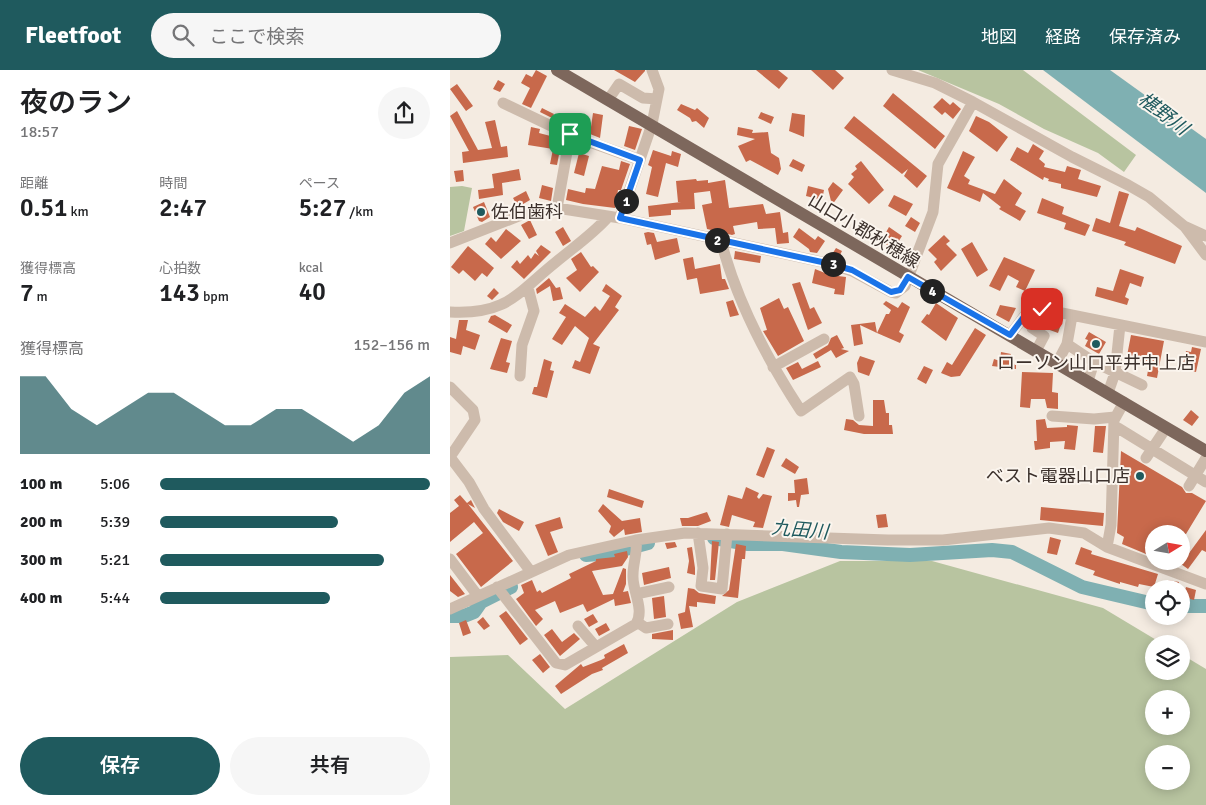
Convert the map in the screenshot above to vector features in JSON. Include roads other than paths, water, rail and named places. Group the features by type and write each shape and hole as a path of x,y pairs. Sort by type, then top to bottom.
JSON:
{"main road":[{"name":"山口小郡秋穂線","path":"557,70 652,124 908,277 1057,362 1206,451"}],"street":[{"path":"450,312 472,313 506,303 528,288 614,218 640,160 652,124 659,89 652,70"},
{"path":"892,70 935,83 973,102 1135,189 1184,226 1206,236"},
{"path":"608,100 619,84 643,98 657,99"},
{"path":"633,114 643,98"},
{"path":"450,243 529,212 557,208 614,218 831,264 852,270 891,292 900,290 908,277 933,212 938,164 973,102"},
{"path":"503,103 570,134 640,160"},
{"path":"557,208 570,134"},
{"path":"1184,226 1206,255"},
{"path":"722,241 756,334 773,367 802,411 850,377 854,384 859,416"},
{"path":"520,376 522,345 534,311 528,288"},
{"path":"1010,335 1024,314 1033,309 1042,309 1206,342"},
{"path":"1033,309 1032,328 1044,336 1036,351"},
{"path":"1057,362 1067,344 1072,316"},
{"path":"1108,392 1115,373 1120,325"},
{"path":"773,367 824,339"},
{"path":"1067,344 1094,362 1142,385"},
{"path":"1088,381 1094,362"},
{"path":"450,387 473,410 476,420 450,457 469,482 484,509 531,572"},
{"path":"1107,547 1111,525 1117,422 1124,402"},
{"path":"1052,416 1117,422 1149,454 1192,481 1206,482"},
{"path":"1149,454 1166,428"},
{"path":"1192,481 1206,458"},
{"path":"450,609 478,596 499,591 531,572 569,556 636,544 699,537 943,540 1049,528 1084,533 1107,547 1206,584"},
{"path":"699,537 703,568 701,586 722,589 727,537"},
{"path":"499,591 556,663 565,665 637,622 640,617 632,575 636,544"},
{"path":"450,558 478,596"},
{"path":"636,594 669,587"},
{"path":"637,622 646,628 668,624"},
{"path":"578,626 596,647"}],"water":[{"name":"椹野川","path":"1043,70 1110,70 1206,139 1206,193"}],"waterway":[{"name":"九田川","path":"714,538 748,544 783,544 841,552 910,555 992,550 1012,552 1082,587 1145,602"},
{"name":"九田川","path":"586,555 611,553 648,543"},
{"name":"九田川","path":"450,616 464,616 474,612 481,602 511,587"},
{"name":"九田川","path":"1190,606 1206,606"}],"place":[{"name":"佐伯歯科","path":"481,212"},
{"name":"ローソン山口平井中上店","path":"1096,344"},
{"name":"ベスト電器山口店","path":"1140,476"}]}
